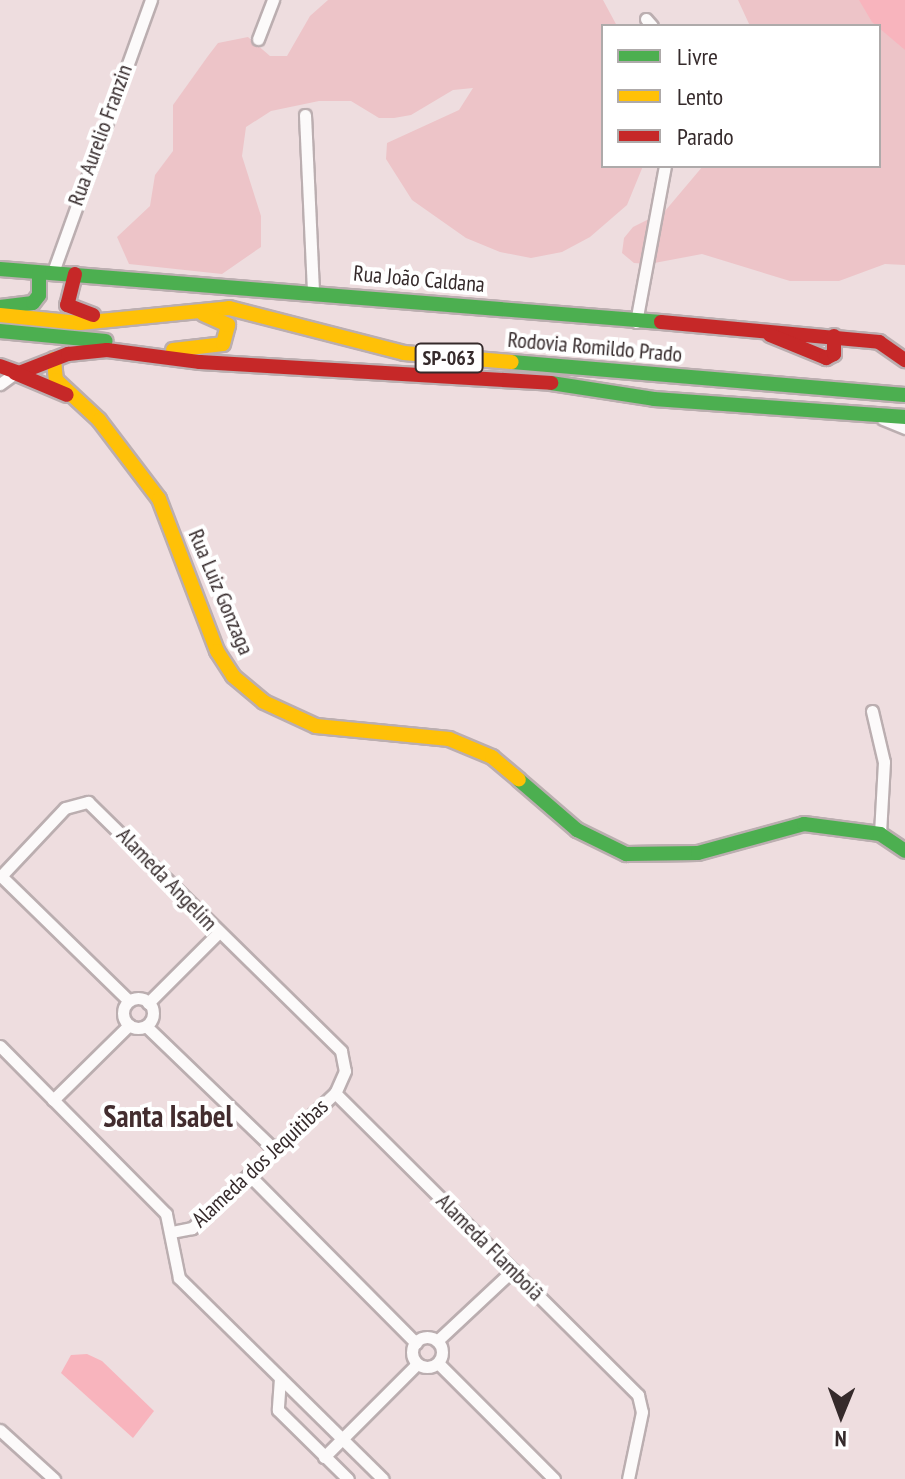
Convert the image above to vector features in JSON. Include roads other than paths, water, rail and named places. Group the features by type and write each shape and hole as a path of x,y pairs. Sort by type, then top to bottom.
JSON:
{"main road":[{"name":"Rua João Caldana","path":"0,269 313,291 636,322 834,336 879,342 905,360"},
{"path":"0,307 33,303 46,273"},
{"path":"75,274 67,293 69,308 120,321 197,313 228,325 228,338 211,349 151,352"},
{"name":"Rodovia Romildo Prado","path":"0,315 80,323 229,308 404,353 905,395"},
{"path":"757,329 826,358 834,354 834,336"},
{"name":"Rodovia Romildo Prado","path":"0,331 151,352 292,355 905,405"},
{"path":"15,373 85,350 151,352 545,382 654,399 905,417"},
{"name":"Rua Luiz Gonzaga","path":"54,359 53,376 125,450 159,499 217,651 233,676 291,718 350,733 449,739 492,757 577,830 626,854 698,853 804,824 880,834 905,851"},
{"name":"Rua Luiz Gonzaga","path":"0,366 75,397"}],"street":[{"name":"Rua Aurelio Franzin","path":"46,273 151,0"},
{"path":"258,39 273,0"},
{"path":"305,115 313,291"},
{"path":"636,322 665,168"},
{"path":"0,384 15,373"},
{"path":"875,416 905,428"},
{"path":"872,711 884,762 880,834"},
{"name":"Alameda Angelim","path":"0,876 65,808 88,802 331,1039"},
{"path":"0,876 129,1001 148,1003"},
{"path":"148,1003 219,932"},
{"path":"129,1001 123,1013 129,1025"},
{"path":"146,1026 153,1012 148,1003"},
{"path":"53,1100 129,1025 146,1026 274,1149"},
{"name":"Alameda dos Jequitibas","path":"172,1232 192,1228 335,1093 345,1060 331,1039"},
{"path":"0,1046 166,1214 179,1278 383,1479"},
{"name":"Alameda Flamboiã","path":"335,1093 641,1403 628,1479"},
{"path":"249,1175 416,1343"},
{"path":"437,1341 513,1270"},
{"path":"424,1338 437,1341 442,1350 438,1363 429,1367 417,1364 412,1352 416,1343 424,1338"},
{"path":"438,1363 554,1479"},
{"path":"324,1457 417,1364"},
{"path":"280,1378 278,1410 348,1479"},
{"path":"0,1430 54,1479"}],"district":[{"name":"Santa Isabel","path":"168,1116"}]}
